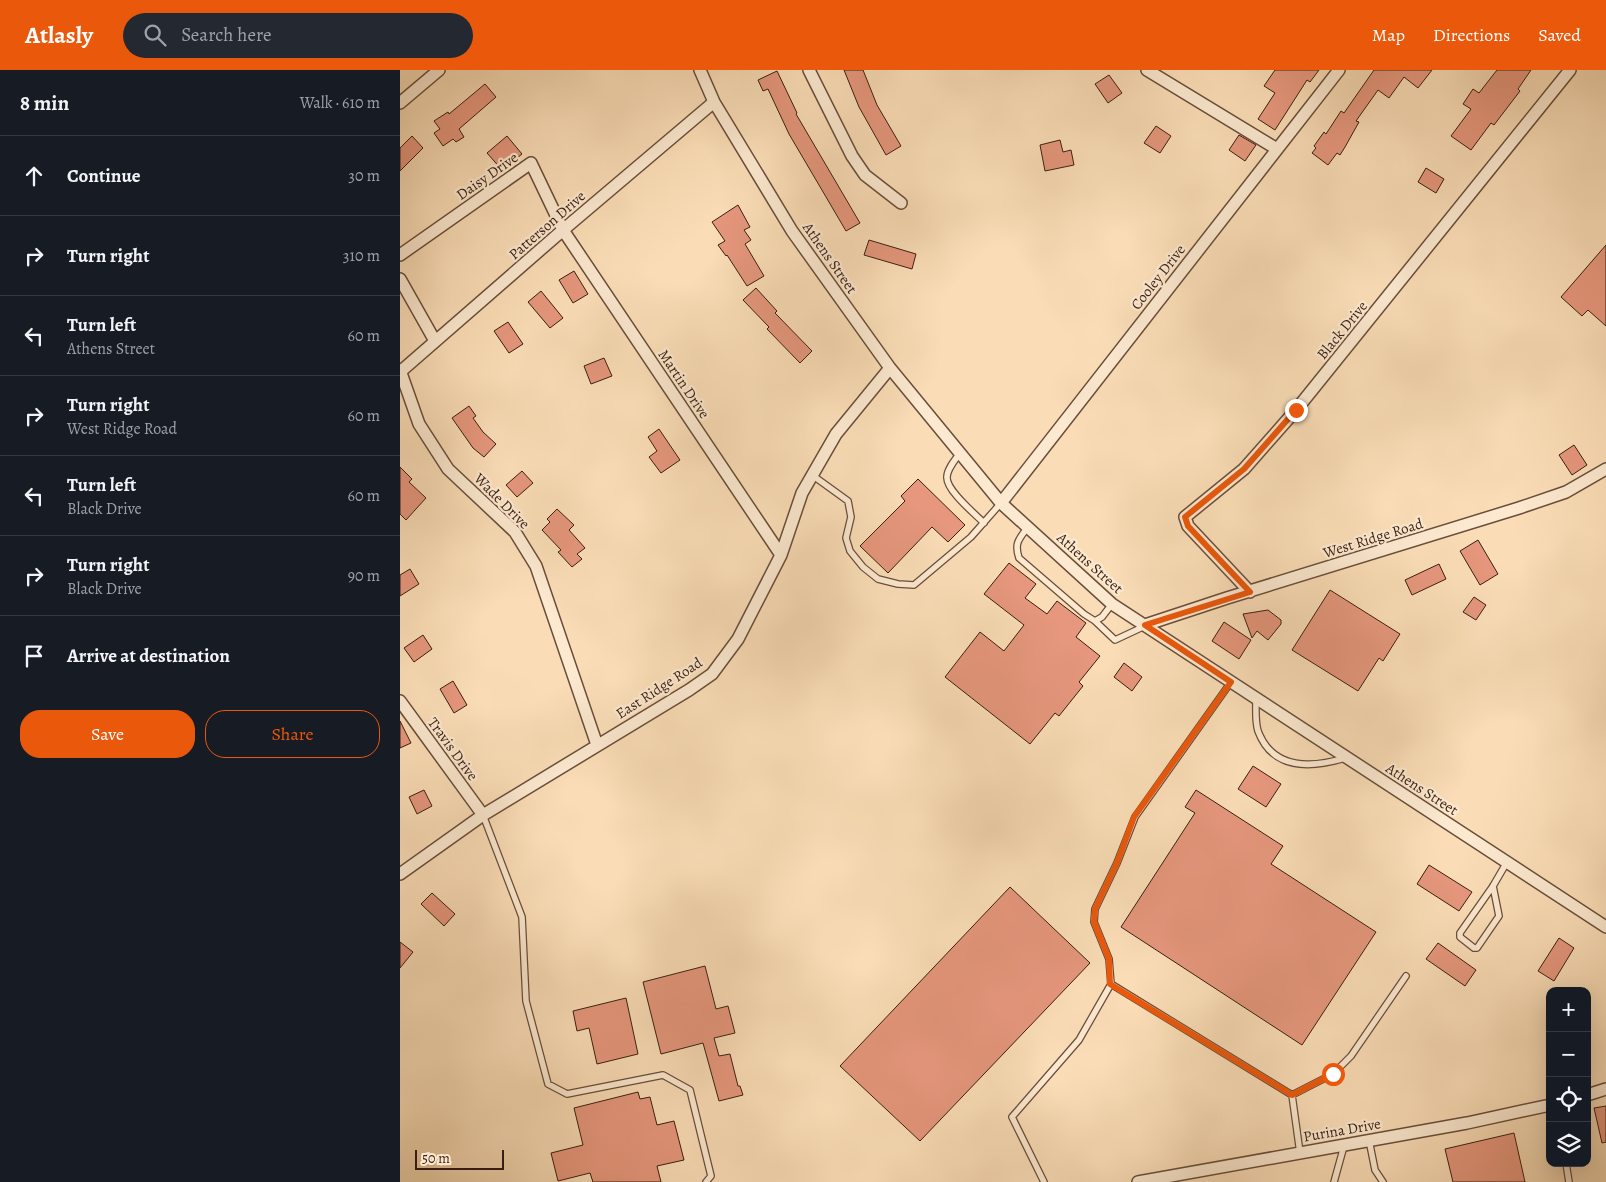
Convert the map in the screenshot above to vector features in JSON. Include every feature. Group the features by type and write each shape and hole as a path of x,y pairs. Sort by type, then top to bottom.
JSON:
{"street":[{"path":"400,103 439,70"},
{"name":"Athens Street","path":"700,70 714,102 792,231 890,368 1001,503 1112,604 1606,927"},
{"path":"809,70 852,156 865,175 901,204"},
{"path":"1147,70 1278,149"},
{"name":"Cooley Drive","path":"1001,503 1339,70"},
{"name":"Black Drive","path":"1250,592 1188,526 1185,517 1244,469 1296,410 1570,70"},
{"name":"Patterson Drive","path":"400,371 714,102"},
{"name":"Daisy Drive","path":"400,255 531,163 563,230"},
{"name":"Martin Drive","path":"563,230 781,555"},
{"path":"400,279 435,341"},
{"name":"East Ridge Road","path":"400,874 482,815 689,690 712,674 738,639 781,555 802,493 812,475 836,434 890,368"},
{"name":"Wade Drive","path":"400,371 419,424 448,469 515,532 536,566 597,745"},
{"name":"West Ridge Road","path":"1145,625 1519,508 1566,492 1606,469"},
{"name":"Travis Drive","path":"400,701 482,815"},
{"path":"1591,1094 1606,1089"},
{"name":"Purina Drive","path":"1138,1182 1467,1123 1546,1106"}],"lane":[{"path":"960,453 950,466 946,476 948,486 984,523"},
{"path":"812,475 848,501 851,517 846,538 850,551 863,567 878,579 898,584 914,586 970,537 1001,503"},
{"path":"1028,527 1018,540 1016,548 1018,558 1084,614 1095,621 1116,640 1145,625"},
{"path":"1095,621 1112,604"},
{"path":"1044,1182 1012,1117 1079,1040 1110,984 1109,959 1094,922 1095,909 1117,863 1134,817 1231,682"},
{"path":"1256,698 1258,731 1269,748 1285,760 1297,764 1312,765 1324,764 1347,757"},
{"path":"482,815 522,917 526,1001 548,1084 567,1094 664,1076 690,1090 711,1176 706,1182"},
{"path":"1493,886 1499,916 1477,948 1474,948 1460,937 1460,933 1493,886 1507,862"},
{"path":"1292,1095 1333,1074 1352,1056 1406,976"},
{"path":"1110,984 1292,1095"},
{"path":"1292,1095 1300,1153"},
{"path":"1369,1140 1375,1170 1382,1182"},
{"path":"1334,1182 1344,1145"},
{"path":"1566,1167 1568,1182"}],"building":[{"path":"844,70 863,70 877,105 901,146 886,155 859,107"},
{"path":"1275,70 1319,70 1310,82 1307,80 1275,130 1258,119 1275,93 1264,86"},
{"path":"1374,70 1432,70 1418,88 1404,77 1389,98 1378,90 1356,121 1359,122 1340,155 1337,153 1328,165 1312,153 1316,148 1314,146 1324,132 1326,134 1341,111 1344,113"},
{"path":"1497,70 1531,70 1518,89 1520,91 1494,125 1491,123 1471,150 1451,136 1471,109 1463,104 1473,89 1479,93"},
{"path":"777,71 796,114 860,223 846,231 789,134 768,89 763,91 758,80"},
{"path":"1109,75 1122,93 1108,103 1095,84"},
{"path":"485,84 496,97 459,129 464,137 456,142 453,139 443,146 434,133 440,129 434,121 448,112 449,114"},
{"path":"1156,126 1171,136 1160,153 1144,143"},
{"path":"1239,135 1256,145 1245,161 1229,150"},
{"path":"412,136 423,148 400,171 400,148"},
{"path":"507,136 522,154 502,170 487,153"},
{"path":"1060,140 1063,152 1071,150 1074,165 1045,171 1040,145"},
{"path":"1426,168 1444,179 1436,193 1418,182"},
{"path":"738,205 750,227 744,230 751,240 745,244 764,276 747,286 727,255 718,245 725,241 712,222"},
{"path":"869,240 916,254 912,269 864,255"},
{"path":"1606,245 1606,326 1588,310 1582,316 1561,297"},
{"path":"574,271 588,294 573,303 559,280"},
{"path":"756,288 777,311 775,313 812,351 800,363 767,329 769,327 743,300"},
{"path":"541,291 563,318 550,328 528,302"},
{"path":"508,322 523,344 509,353 494,331"},
{"path":"604,358 612,376 591,384 584,366"},
{"path":"469,406 476,416 473,418 483,432 496,444 484,457 473,448 452,418"},
{"path":"659,429 680,460 661,473 649,457 657,451 648,437"},
{"path":"1574,445 1587,465 1572,475 1559,455"},
{"path":"400,467 412,479 409,482 426,498 406,520 400,514"},
{"path":"522,471 533,483 517,497 506,485"},
{"path":"918,479 965,525 948,542 932,527 888,573 860,546 905,501 901,496"},
{"path":"557,509 574,525 569,530 585,548 577,554 582,559 572,567 558,552 561,550 542,530 550,522 547,519"},
{"path":"1478,540 1498,574 1480,585 1460,551"},
{"path":"1009,563 1036,584 1025,598 1047,614 1057,601 1086,623 1076,637 1100,656 1079,682 1083,686 1059,716 1055,713 1030,744 945,677 980,632 1004,651 1024,625 984,594"},
{"path":"1439,564 1446,579 1412,595 1405,580"},
{"path":"410,569 419,584 400,596 400,575"},
{"path":"1330,590 1400,634 1383,661 1379,658 1358,691 1292,650"},
{"path":"1474,597 1486,605 1476,620 1463,612"},
{"path":"1268,610 1281,620 1281,624 1268,640 1257,631 1252,638 1243,614"},
{"path":"1224,622 1251,640 1239,659 1212,641"},
{"path":"423,635 432,649 414,662 404,648"},
{"path":"1124,663 1142,677 1132,691 1114,677"},
{"path":"453,681 467,705 454,713 440,689"},
{"path":"400,721 411,743 400,748"},
{"path":"1253,766 1281,784 1266,807 1238,789"},
{"path":"424,790 432,806 417,814 409,797"},
{"path":"1196,790 1283,846 1271,864 1376,932 1302,1045 1121,927 1195,813 1185,807"},
{"path":"1429,865 1472,892 1459,911 1417,884"},
{"path":"1010,887 1090,963 920,1141 840,1066"},
{"path":"432,893 455,914 444,926 421,904"},
{"path":"1559,938 1574,948 1554,981 1538,971"},
{"path":"400,942 413,952 400,968"},
{"path":"1438,943 1476,970 1465,986 1426,959"},
{"path":"705,966 716,1009 728,1006 735,1033 714,1038 719,1056 730,1054 738,1086 740,1086 743,1095 719,1101 703,1043 661,1054 643,982"},
{"path":"626,998 638,1054 597,1064 589,1028 577,1031 573,1011"},
{"path":"638,1092 640,1099 650,1097 657,1125 674,1121 684,1160 657,1166 661,1182 593,1182 590,1173 558,1181 551,1153 583,1145 574,1108"},
{"path":"1606,1106 1606,1142 1602,1143 1594,1108"},
{"path":"1514,1133 1525,1182 1453,1182 1445,1149"}],"route":[{"path":"1296,410 1244,469 1185,517 1188,526 1250,592 1145,625 1231,682 1134,817 1117,863 1095,909 1094,922 1109,959 1110,984 1292,1095 1333,1074"}]}
